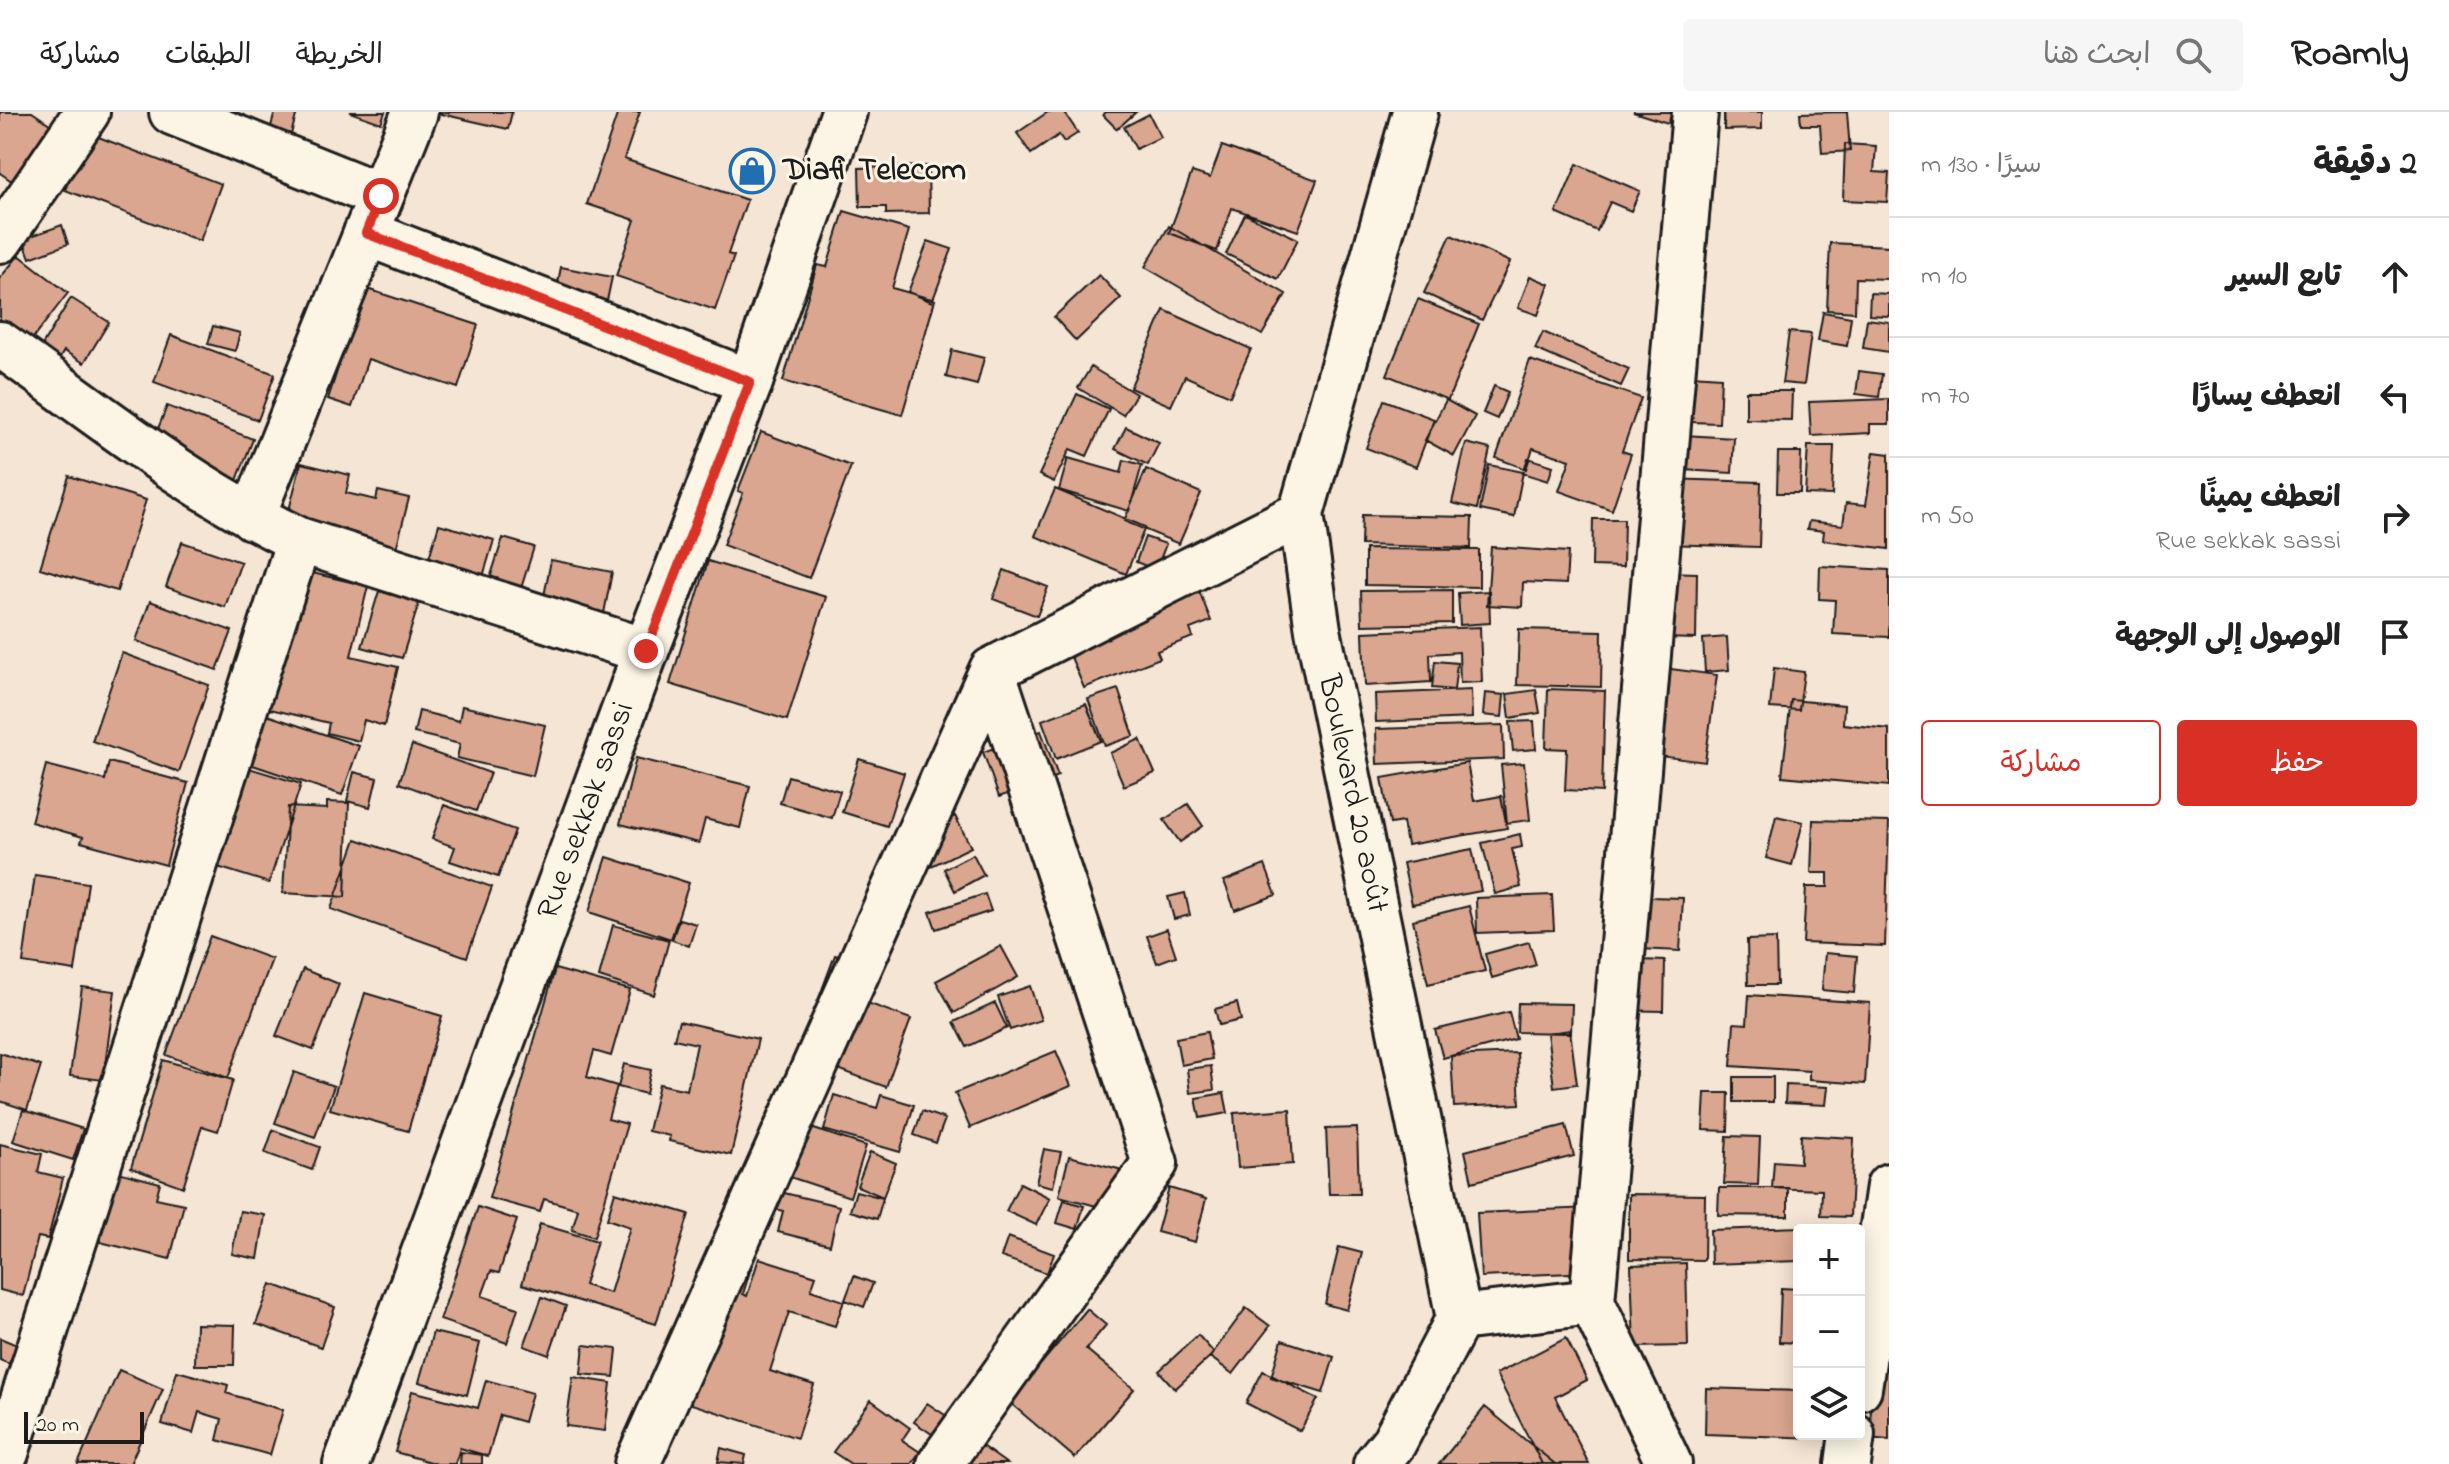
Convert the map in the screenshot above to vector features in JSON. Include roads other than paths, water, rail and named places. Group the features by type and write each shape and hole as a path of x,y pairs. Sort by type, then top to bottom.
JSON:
{"street":[{"path":"0,240 14,190 87,112"},
{"path":"172,112 374,215 750,382"},
{"path":"252,517 415,112"},
{"name":"Rue sekkak sassi","path":"346,1464 646,651 750,382 844,112"},
{"name":"Boulevard 20 août","path":"1415,112 1301,514 1318,630 1459,1318"},
{"path":"1669,1464 1592,1302 1695,112"},
{"path":"0,344 189,479 252,517 299,540 646,651"},
{"path":"645,1459 992,670 1301,514"},
{"path":"9,1455 299,540"},
{"path":"940,1464 1155,1163 992,670"},
{"path":"1862,1368 1889,1186"},
{"path":"1376,1464 1394,1442 1459,1318 1592,1302"},
{"path":"1848,1464 1851,1440"}],"place":[{"name":"Diafi Telecom","path":"752,171"}]}
